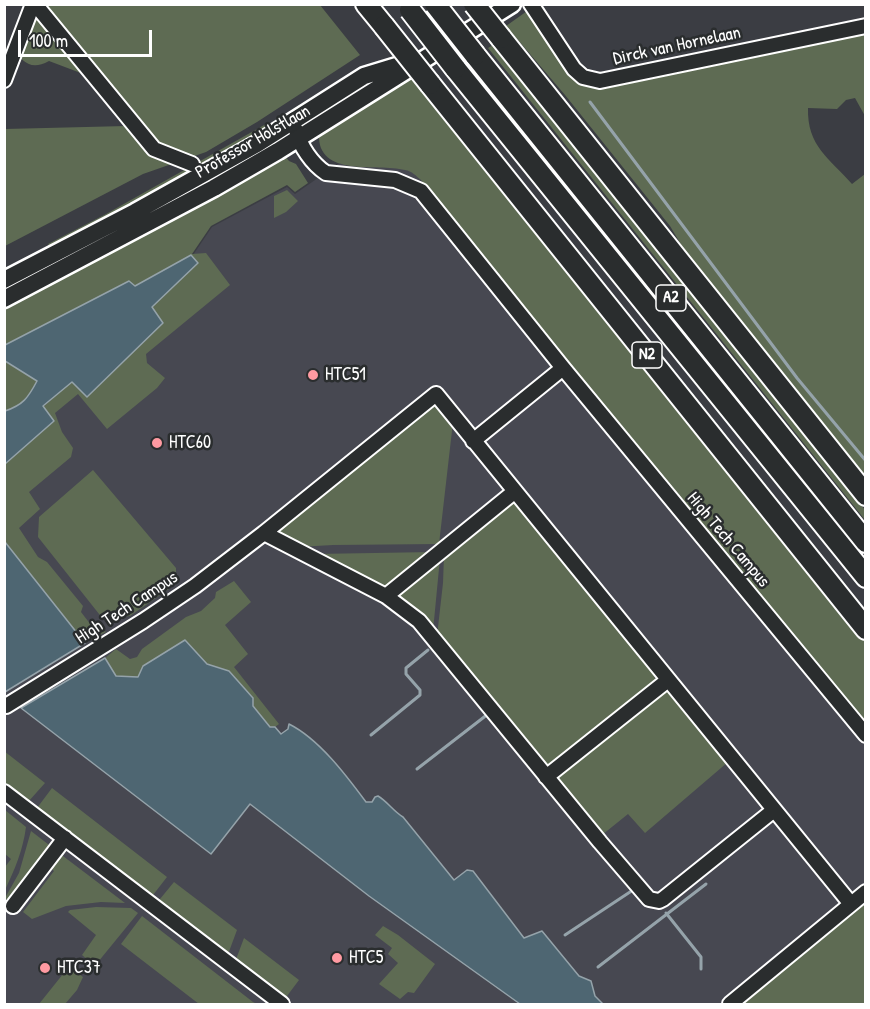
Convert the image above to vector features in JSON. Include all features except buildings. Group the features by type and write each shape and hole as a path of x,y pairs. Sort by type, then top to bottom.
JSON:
{"highway":[{"name":"N2","path":"366,4 866,629"},
{"name":"A2","path":"435,4 866,542"},
{"path":"474,4 866,495"},
{"name":"A2","path":"407,7 866,577"}],"main road":[{"name":"Professor Holstlaan","path":"4,280 146,206 300,131 364,76 400,65 498,4"},
{"name":"Professor Holstlaan","path":"4,299 214,188 300,131 512,4"}],"street":[{"path":"4,80 34,4"},
{"name":"Professor Holstlaan","path":"34,4 154,149 192,164"},
{"name":"Dirck van Hornelaan","path":"531,4 574,69 583,76 600,81 866,26"},
{"name":"High Tech Campus","path":"300,131 320,169 326,173 395,180 421,191 563,368 866,735"},
{"path":"473,441 563,368"},
{"name":"High Tech Campus","path":"6,706 184,593 264,533 436,394 851,904"},
{"path":"386,596 514,492"},
{"path":"264,533 386,596 419,621 645,897 654,901 663,899 774,810"},
{"path":"546,777 668,680"},
{"path":"4,792 282,1005"},
{"path":"9,911 65,838"},
{"path":"730,1005 866,892"}],"shaded area":[{"path":"408,115 865,686 865,1004 5,1004 5,418 191,258 212,227 287,187 295,194"}],"green space":[{"path":"26,5 320,5 360,55 206,152 143,174 5,246 5,129 126,126 149,138 86,75 49,61 31,65 10,47"},
{"path":"530,9 581,79 865,29 865,116 855,98 846,100 837,109 808,108 811,132 815,142 828,159 852,184 865,174 865,479 692,263 670,226 565,95 506,26"},
{"path":"493,45 865,510 865,520 488,48"},
{"path":"411,71 865,638 865,726 421,180 405,170 338,163 328,157 321,148 319,134"},
{"path":"266,124 270,131 52,249 48,244 106,214"},
{"path":"285,156 296,164 308,183 295,192 287,185 211,226 192,254 206,253 230,285 146,354 147,363 165,378 157,388 107,429 78,394 55,413 62,432 73,448 71,457 29,492 40,509 19,528 38,557 47,562 83,606 81,612 91,625 97,623 106,632 85,643 5,542 5,464 54,421 43,407 72,381 87,397 163,323 151,307 191,255 135,286 129,282 5,345 5,303 198,207"},
{"path":"287,190 298,201 286,212 274,218 274,196"},
{"path":"4,361 37,381 24,400 5,411"},
{"path":"430,405 439,405 453,422 439,544 297,547 278,534 278,528"},
{"path":"93,470 176,568 176,584 130,616 103,619 38,537 39,517"},
{"path":"514,502 651,669 656,681 549,768 545,768 470,677 472,675 453,651 450,652 437,636 444,555 508,503"},
{"path":"433,552 391,587 381,584 375,589 315,554"},
{"path":"440,558 433,631 397,600 397,595"},
{"path":"234,581 251,602 225,625 248,654 234,667 279,724 275,727 270,727 253,706 253,697 229,671 207,664 185,640 138,677 116,676 105,658 116,649 130,659 137,657 142,649 186,617 201,611 215,598 216,592"},
{"path":"659,693 674,693 728,762 645,833 628,814 602,835 559,780 558,775"},
{"path":"4,751 45,783 28,802 5,786"},
{"path":"52,788 167,877 153,895 150,896 38,812 37,808"},
{"path":"5,810 26,827 18,859 5,890 5,867 11,859 5,854"},
{"path":"31,831 53,848 11,903 5,898 19,873"},
{"path":"59,853 125,903 101,902 66,906 32,919 23,912 54,871 49,866"},
{"path":"174,882 237,930 227,957 159,905 160,899"},
{"path":"865,898 865,1004 735,1004"},
{"path":"96,907 131,908 138,913 98,962 89,961 82,955 96,935 68,912"},
{"path":"142,916 257,1004 199,1004 121,944"},
{"path":"383,926 435,964 414,993 408,992 400,999 379,984 398,963 388,954 392,948 375,935"},
{"path":"244,938 299,980 284,1000 235,962"},
{"path":"71,968 83,977 77,990 65,1004 39,1004 63,974"}],"water":[{"path":"191,255 198,263 152,307 163,323 87,397 72,382 43,406 54,421 5,464 5,411 24,400 37,381 5,361 5,345 129,281 135,286"},
{"path":"5,542 85,643 5,692"},
{"path":"185,640 207,664 229,671 253,698 253,706 270,727 275,727 281,734 288,729 289,724 300,731 331,758 366,802 372,802 378,796 403,817 454,880 467,870 473,871 524,938 542,931 579,976 591,981 595,996 603,1004 520,1004 369,896 250,804 211,854 21,708 105,658 116,676 138,677 143,666"}],"waterway":[{"path":"590,102 797,378 866,461"},
{"path":"371,735 420,695 420,690 406,674 406,668 428,650"},
{"path":"417,769 488,714"},
{"path":"598,967 706,884"},
{"path":"565,935 633,890"},
{"path":"666,913 701,957 701,969"}],"place":[{"name":"HTC51","path":"313,375"},
{"name":"HTC60","path":"157,443"},
{"name":"HTC5","path":"337,958"},
{"name":"HTC37","path":"45,968"}]}
